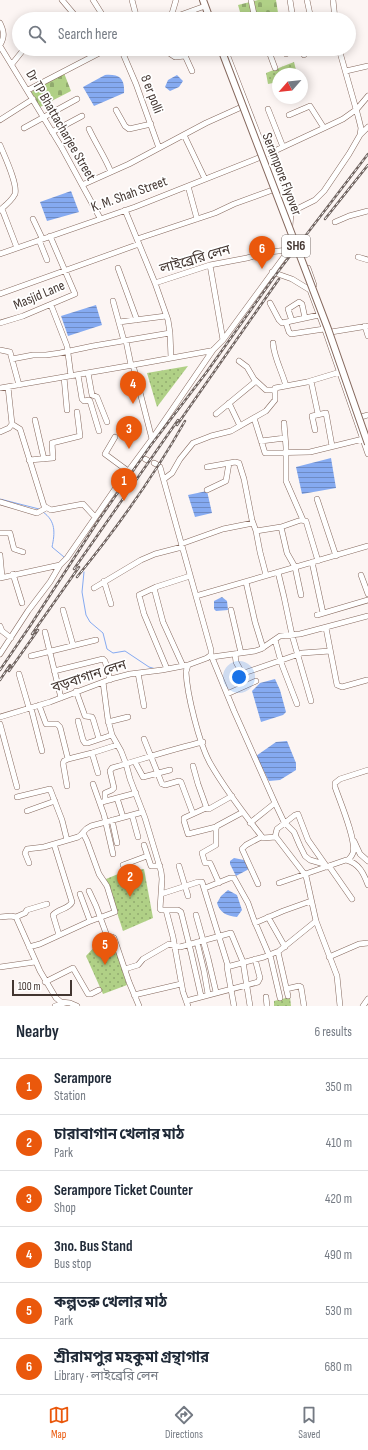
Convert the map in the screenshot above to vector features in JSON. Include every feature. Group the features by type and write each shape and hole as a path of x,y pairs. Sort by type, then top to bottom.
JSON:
{"main road":[{"name":"Serampore Flyover","path":"224,56 328,329 368,444"}],"street":[{"path":"62,0 72,12"},
{"path":"93,0 101,12"},
{"path":"132,0 135,12"},
{"path":"173,12 176,0"},
{"path":"251,0 254,12"},
{"path":"290,0 292,12"},
{"path":"307,0 310,12"},
{"path":"334,0 335,12"},
{"path":"185,12 204,3"},
{"path":"0,22 4,36 0,46"},
{"name":"Dr TP Bhattacharjee Street","path":"0,46 44,117 100,218"},
{"path":"12,64 18,56"},
{"path":"28,90 88,56"},
{"name":"8 er polli","path":"124,56 136,84 159,148"},
{"path":"174,56 185,56 192,71"},
{"path":"0,654 28,611 50,582 60,565 67,558 128,470 143,458 152,439 213,350 223,340 289,250 291,243 290,213 228,56"},
{"path":"271,56 275,68"},
{"path":"341,56 357,109 361,128 360,135"},
{"path":"346,71 368,66"},
{"name":"K. M. Shah Street","path":"0,254 125,210 266,155 343,119 357,109 368,96"},
{"path":"0,120 33,99"},
{"path":"24,128 77,99"},
{"path":"82,185 159,148 206,123 246,105"},
{"path":"289,115 310,106 324,128"},
{"path":"268,108 283,147"},
{"path":"116,110 125,126 129,129 151,124"},
{"path":"52,132 82,116"},
{"path":"290,213 315,200 324,191 360,135 368,127"},
{"path":"89,129 111,172"},
{"path":"184,135 205,179"},
{"path":"0,146 15,189 12,198 1,209 17,248"},
{"path":"188,186 197,219"},
{"path":"0,294 66,272 138,242 279,188"},
{"path":"125,210 155,283 166,316 170,333 170,358"},
{"path":"335,222 349,216 368,211"},
{"path":"33,219 47,260"},
{"name":"Masjid Lane","path":"0,323 51,305 75,294 50,236"},
{"name":"লাইব্রেরি লেন","path":"155,283 210,265 247,258 268,252 289,250"},
{"path":"358,257 368,260"},
{"path":"210,265 223,340"},
{"path":"118,268 137,320"},
{"path":"308,268 361,417 368,454"},
{"path":"272,272 292,279 308,289 365,438"},
{"path":"113,301 152,439"},
{"path":"292,322 288,309 299,302 302,304 305,318"},
{"path":"270,303 280,322 292,322 319,315"},
{"path":"51,305 66,342 71,376"},
{"path":"119,322 166,316"},
{"path":"286,323 289,333 292,334 324,329"},
{"path":"331,332 367,326 368,336"},
{"path":"12,359 33,355 46,356 93,346 170,333"},
{"path":"273,343 274,352 286,386"},
{"path":"0,350 9,351 19,385"},
{"path":"0,388 213,350"},
{"path":"239,361 247,367 256,381 266,391 275,390 276,387 311,381 340,372"},
{"path":"88,373 92,395 97,397 107,422"},
{"path":"78,375 82,399 84,401 90,401 99,431"},
{"path":"64,377 67,410"},
{"path":"216,414 256,381"},
{"path":"311,381 318,414"},
{"path":"0,432 9,428 12,424 8,387"},
{"path":"164,479 172,473 180,459 193,443 211,436 231,431 266,411 274,402 276,397 275,390"},
{"path":"229,403 240,426"},
{"path":"29,460 54,457 51,444 53,442 80,436 77,412"},
{"path":"315,430 312,416 325,412 332,446"},
{"path":"361,417 368,415"},
{"path":"254,418 265,453 305,452 365,438"},
{"path":"35,420 44,459"},
{"path":"284,423 286,481 303,520 306,521 309,528 318,561"},
{"path":"12,424 20,428 42,501 46,508 51,510 83,504 95,517"},
{"path":"115,437 105,454 128,470"},
{"path":"261,441 285,438"},
{"path":"207,467 237,462 240,465 266,576"},
{"path":"207,490 226,481 229,463"},
{"path":"158,465 164,479 212,656 227,694 275,803 286,823 294,832 305,856 310,860 326,866"},
{"path":"317,499 336,556"},
{"path":"0,502 37,513 46,508"},
{"path":"256,531 280,527 303,520"},
{"path":"94,588 145,558 182,546 223,529 253,523"},
{"path":"280,527 287,552 295,567 301,595"},
{"path":"0,533 10,534 14,549 23,552"},
{"path":"196,596 368,546"},
{"path":"0,555 1,577 60,565"},
{"path":"312,562 323,613"},
{"path":"278,572 292,635 311,700"},
{"path":"13,574 22,603"},
{"path":"361,575 368,594"},
{"path":"167,669 139,598 140,594 190,576"},
{"path":"104,581 111,604"},
{"path":"246,582 253,617 263,648 282,636 326,628 368,616"},
{"path":"154,588 163,622 185,665 196,722 210,762 250,823 261,836 264,839 275,837"},
{"path":"317,615 368,600"},
{"path":"62,610 73,645"},
{"path":"231,610 241,653"},
{"path":"0,626 2,631 11,638"},
{"path":"326,628 335,680 338,686 367,680"},
{"path":"45,632 60,698"},
{"path":"31,656 96,640"},
{"path":"275,640 297,704"},
{"name":"বড়বাগান লেন","path":"0,717 110,680 138,673 185,665 212,656 255,651 263,648"},
{"path":"235,654 236,662 243,673 297,654 330,651"},
{"path":"54,671 103,659 105,661 110,680"},
{"path":"138,673 144,706"},
{"path":"19,674 42,751"},
{"path":"227,694 256,681"},
{"path":"103,682 106,712 112,735 126,764 160,866 162,879 160,909 178,910 180,912 201,996"},
{"path":"76,691 85,716 92,717 93,719 99,739"},
{"path":"39,705 46,724 57,724 60,727 68,759"},
{"path":"108,722 128,717"},
{"path":"78,721 85,743 112,735"},
{"path":"0,724 18,787"},
{"path":"144,739 164,785 179,781 181,782 193,814"},
{"path":"102,802 105,793 114,788 112,768 166,751 202,742"},
{"path":"67,786 63,763 64,761 117,745"},
{"path":"92,753 98,773"},
{"path":"134,762 142,777 170,770"},
{"path":"193,766 206,808"},
{"path":"348,860 354,850 335,783 340,779 368,770"},
{"path":"94,784 102,802 113,854"},
{"path":"17,797 49,789 67,840"},
{"path":"102,802 136,793"},
{"path":"232,796 209,809 206,808 186,817 184,820 188,834 216,827 243,812"},
{"path":"118,798 123,817"},
{"path":"27,811 54,801"},
{"path":"250,823 275,803"},
{"path":"29,863 25,853 26,849 44,847 78,837 86,828 106,821 143,812"},
{"path":"275,837 277,829 298,814 308,840 352,899"},
{"path":"132,815 138,837"},
{"path":"112,820 117,843"},
{"path":"216,827 216,845 202,854 206,864 210,863 219,882"},
{"path":"29,947 40,944 90,921 114,913 115,911 107,886 99,874 83,833"},
{"path":"258,884 242,849 261,836"},
{"path":"351,836 360,854 368,861"},
{"path":"275,837 305,875 316,921 338,980 340,1006"},
{"path":"54,844 72,902 70,905 53,915 60,935"},
{"path":"144,845 151,866 160,866"},
{"path":"123,865 147,856"},
{"path":"279,883 305,875 326,866 348,860 354,863 361,871 368,885"},
{"path":"179,866 188,896"},
{"path":"205,888 234,878 248,903 269,955 280,998"},
{"path":"161,894 201,882 205,888 228,966 227,969 234,1006"},
{"path":"89,891 107,936 114,938 139,1006"},
{"path":"80,894 90,921"},
{"path":"255,923 311,901"},
{"path":"0,917 16,917 25,913 26,910 47,904"},
{"path":"166,910 175,946 181,984 187,1003 201,996 256,983 260,980 255,959"},
{"path":"196,915 204,940 216,992"},
{"path":"16,917 45,982 58,1000 77,1006"},
{"path":"268,917 285,947"},
{"path":"228,966 278,952 316,921"},
{"path":"125,969 138,965 143,959 168,945 171,944 178,948 231,933 243,962 250,1006"},
{"path":"196,942 204,971 208,994"},
{"path":"330,957 359,944 368,943"},
{"path":"278,952 288,996"},
{"path":"0,967 35,962"},
{"path":"45,982 73,968 88,994 99,990"},
{"path":"134,995 181,984"},
{"path":"286,989 298,986 301,987 304,1006"},
{"path":"266,997 266,1006"},
{"path":"55,1006 66,1002"}],"green space":[{"path":"258,0 276,0 278,12 240,12 238,5"},
{"path":"294,62 296,68 279,68"},
{"path":"272,71 272,83 268,84 266,73"},
{"path":"64,73 71,91 40,107 31,92"},
{"path":"188,366 157,407 147,373"},
{"path":"144,869 153,918 123,931 106,879 123,872"},
{"path":"112,938 127,985 103,994 86,956 97,944"},
{"path":"290,997 291,1006 274,1006 274,1001"}],"water":[{"path":"105,75 114,75 120,78 122,80 124,93 94,106 83,87"},
{"path":"177,75 183,81 179,87 170,91 165,87 168,80"},
{"path":"71,191 79,212 47,221 40,202"},
{"path":"96,305 102,325 68,336 61,316"},
{"path":"331,458 336,488 302,494 296,467"},
{"path":"207,491 212,513 195,517 188,495"},
{"path":"222,597 227,601 228,610 216,611 214,609 214,601"},
{"path":"275,679 280,690 286,712 283,715 261,722 252,691 260,683"},
{"path":"287,741 296,763 296,770 280,780 269,781 256,756 276,742"},
{"path":"234,858 244,860 249,869 236,876 230,864 230,861"},
{"path":"228,890 237,895 242,910 237,917 224,913 217,903 221,896"}],"waterway":[{"path":"0,499 39,509"},
{"path":"43,512 50,519 54,528 52,547 64,557"},
{"path":"84,572 82,592 86,615 90,622 103,633 107,649 113,653 125,651 149,667 156,669"}],"railway":[{"path":"0,670 98,521 151,445 206,373 277,273 368,154"},
{"path":"325,219 368,165"},
{"path":"177,425 279,279"},
{"path":"74,569 178,420"},
{"path":"77,577 134,501 161,462 185,421"},
{"path":"32,634 79,567"},
{"path":"9,671 38,630"},
{"path":"0,680 10,665"}],"place":[{"name":"শ্রীরামপুর মহকুমা গ্ৰন্থাগার","path":"262,269"},
{"name":"3no. Bus Stand","path":"133,404"},
{"name":"Serampore Ticket Counter","path":"129,449"},
{"name":"Serampore","path":"124,501"},
{"name":"চারাবাগান খেলার মাঠ","path":"130,897"},
{"name":"কল্পতরু খেলার মাঠ","path":"105,965"}]}
